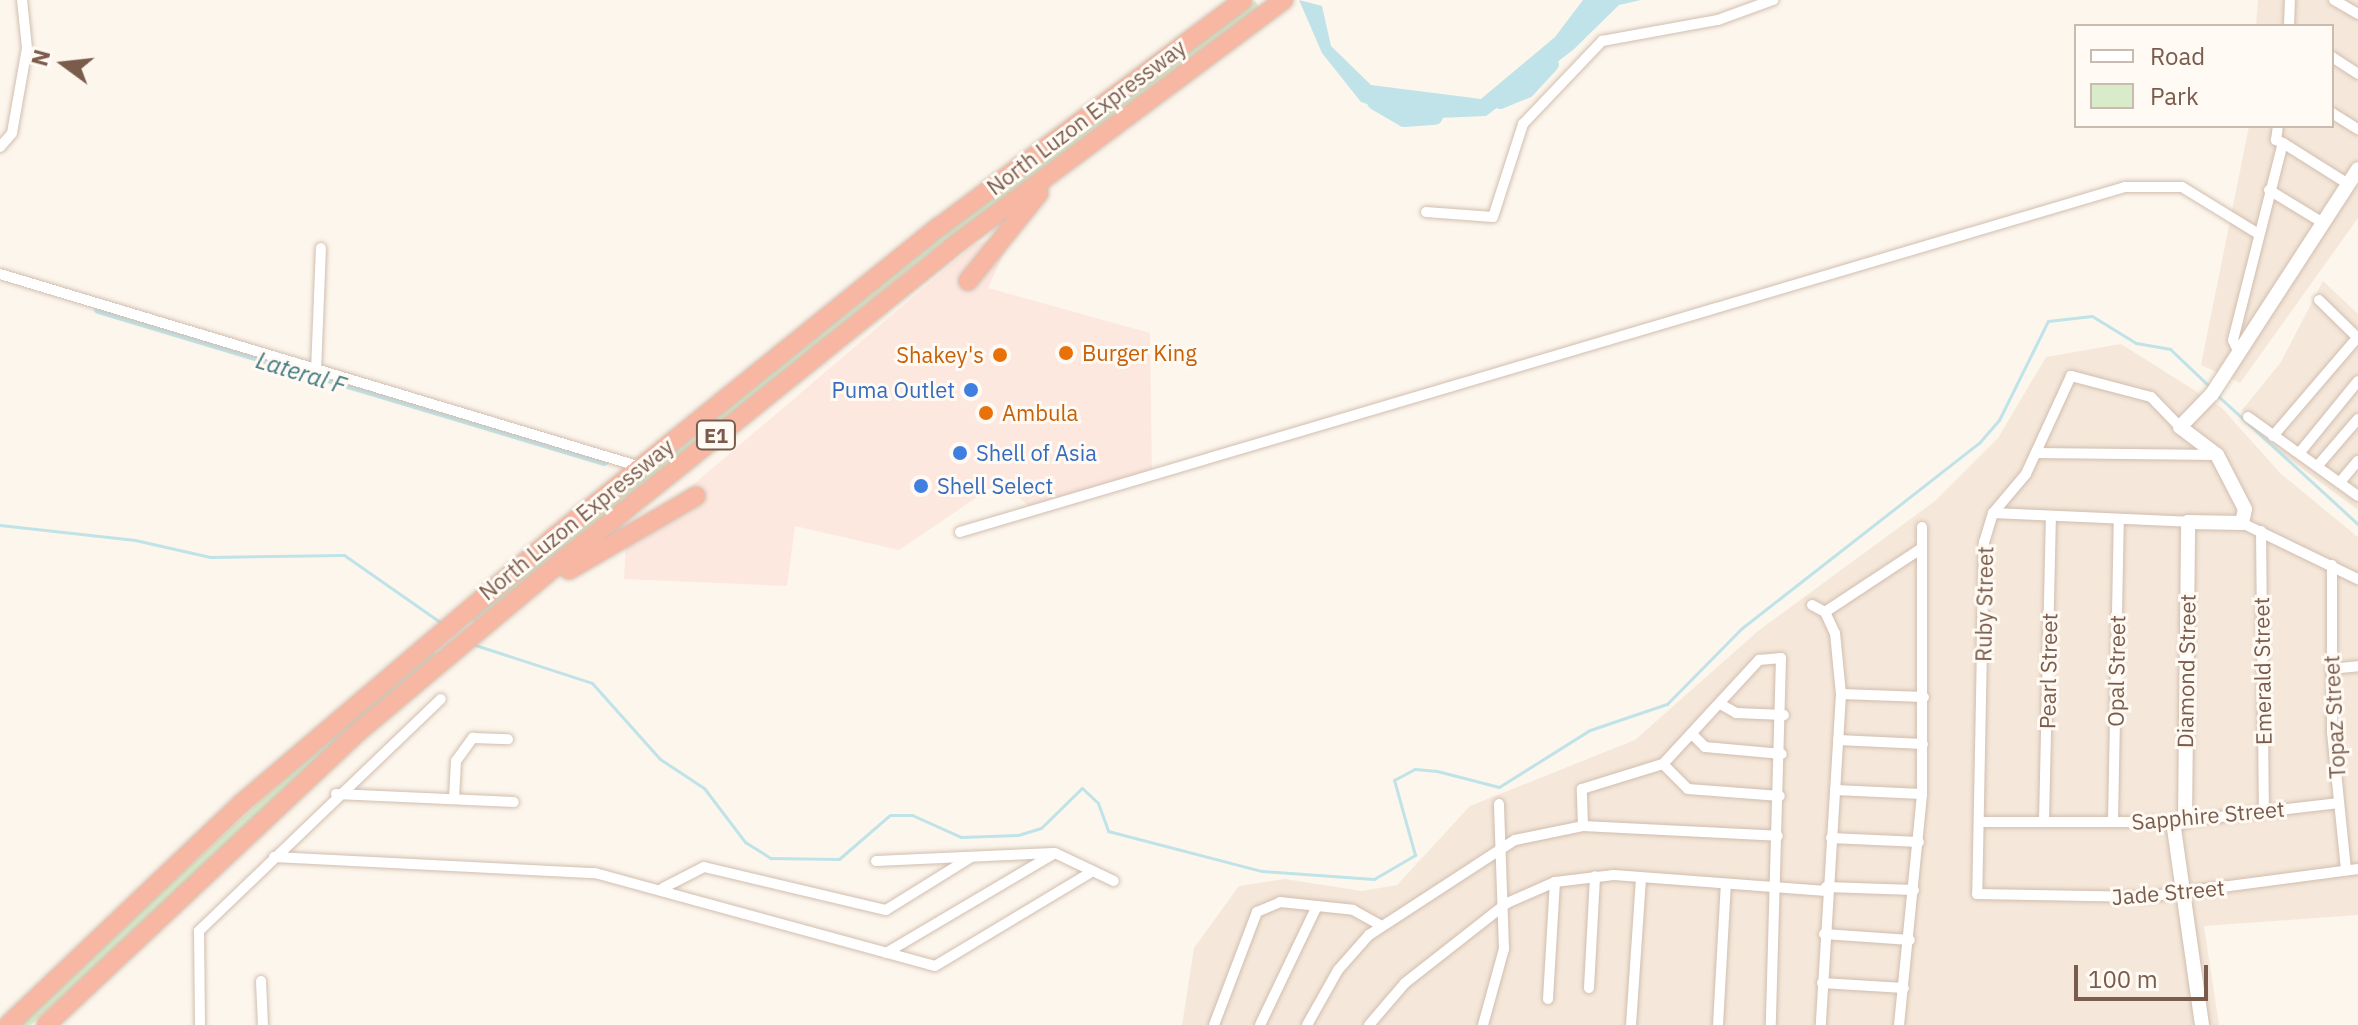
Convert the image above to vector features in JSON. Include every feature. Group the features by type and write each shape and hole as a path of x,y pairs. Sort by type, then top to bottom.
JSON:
{"highway":[{"name":"North Luzon Expressway","path":"8,1025 242,803 429,641 939,227 1243,0"},
{"name":"North Luzon Expressway","path":"46,1025 447,657 935,261 1284,0"},
{"path":"968,281 1043,190 1165,88"},
{"path":"480,630 696,496"}],"street":[{"path":"0,147 12,133 27,48 22,0"},
{"path":"1426,212 1493,217 1523,124 1602,41 1718,20 1773,0"},
{"path":"2289,24 2290,0"},
{"path":"2334,0 2358,14"},
{"path":"2334,58 2358,74"},
{"path":"2334,114 2358,129"},
{"path":"2278,128 2276,140 2348,184"},
{"path":"2239,353 2233,340 2257,233 2283,143"},
{"path":"2180,427 2212,394 2358,169"},
{"path":"960,532 2125,187 2182,187 2257,233"},
{"path":"2269,190 2323,223"},
{"path":"316,371 321,248"},
{"path":"0,274 641,467"},
{"path":"2273,436 2358,338 2319,300"},
{"name":"Ruby Street","path":"1977,894 1981,822 1984,542 1993,513 2036,453 2071,376 2151,397 2180,427 2217,455 2245,509 2242,523"},
{"path":"2301,451 2358,381"},
{"path":"2248,417 2273,436 2320,463 2358,496"},
{"path":"2320,463 2358,419"},
{"path":"2036,453 2217,455"},
{"path":"2341,481 2358,461"},
{"path":"1993,513 2051,520 2242,523 2358,579"},
{"name":"Pearl Street","path":"2044,821 2051,520"},
{"name":"Opal Street","path":"2113,822 2119,520"},
{"name":"Diamond Street","path":"2188,522 2179,822 2184,892 2202,1025"},
{"path":"1899,1025 1910,940 1922,794 1924,697 1919,550 1922,527"},
{"name":"Emerald Street","path":"2261,531 2264,811"},
{"path":"1825,612 1919,550"},
{"name":"Topaz Street","path":"2332,565 2331,669 2339,803 2352,870"},
{"path":"1812,605 1825,612 1835,633 1841,694 1826,889 1821,1025"},
{"path":"1583,826 1582,789 1663,764 1759,660 1776,655 1784,715 1771,1025"},
{"path":"2331,669 2358,666"},
{"path":"1841,694 1924,697"},
{"path":"200,1025 199,931 336,794 441,699"},
{"path":"1720,704 1736,713 1784,715"},
{"path":"1692,734 1705,747 1782,754"},
{"path":"454,799 456,761 473,738 508,739"},
{"path":"1838,740 1923,744"},
{"path":"1663,764 1688,789 1780,796"},
{"path":"1835,790 1922,794"},
{"path":"336,794 514,802"},
{"name":"Sapphire Street","path":"1981,822 2179,822 2339,803"},
{"path":"1483,1025 1495,998 1507,903 1500,848 1499,804"},
{"path":"1307,1025 1338,970 1382,926 1500,848 1583,826 1778,836"},
{"path":"1831,838 1919,842"},
{"path":"886,953 1055,853"},
{"path":"876,861 1055,853 1090,873 1114,881"},
{"path":"274,857 595,873 663,888 935,966 1090,873"},
{"path":"663,888 704,867 886,910 970,858"},
{"name":"Jade Street","path":"1977,894 2117,898 2352,870"},
{"path":"1369,1025 1405,983 1507,903 1555,882 1595,876 1776,888 1914,890"},
{"path":"1589,988 1595,876"},
{"path":"1631,1025 1641,879"},
{"path":"1548,999 1555,882"},
{"path":"1718,1025 1726,884"},
{"path":"1214,1025 1257,912 1280,902 1353,910 1382,926"},
{"path":"1260,1025 1317,906"},
{"path":"1824,934 1910,940"},
{"path":"261,981 263,1025"},
{"path":"1822,983 1904,988"}],"shaded area":[{"path":"2258,0 2358,0 2358,218 2240,383 2201,365 2249,128 2334,128 2334,24 2256,24"},
{"name":"Shell of Asia","path":"1014,232 988,288 1150,333 1152,473 1032,509 1001,481 899,550 795,526 787,586 624,579 626,542 974,245"},
{"path":"2323,281 2358,314 2358,510 2277,450 2242,410 2281,362"},
{"path":"2121,344 2221,407 2281,474 2358,537 2358,915 2204,926 2219,1025 1182,1025 1194,948 1239,886 1285,879 1362,891 1397,885 1470,806 1635,740 1758,631 1935,501 1998,438 2046,357"}],"green space":[{"path":"1255,1 1260,8 927,255 474,622 468,616 829,320"},
{"path":"430,646 437,655 31,1025 16,1025"}],"water":[{"path":"1299,0 1322,6 1331,46 1371,85 1481,99 1555,37 1583,0 1641,0 1619,5 1573,50 1486,116 1415,119 1361,102 1322,53"}],"waterway":[{"path":"1500,101 1527,90 1551,64"},
{"path":"1375,102 1404,119 1435,117"},
{"name":"Lateral F","path":"98,309 604,461"},
{"path":"472,644 592,683 660,759 704,788 745,842 771,858 839,859 890,815 912,815 961,837 1018,835 1041,828 1082,788 1098,803 1108,831 1262,871 1374,879 1415,855 1394,780 1415,769 1437,771 1499,787 1590,730 1667,704 1742,628 1979,443 1999,420 2048,321 2092,316 2136,343 2170,349 2209,386"},
{"path":"2217,395 2358,524"},
{"path":"0,525 135,540 210,557 344,555 443,624"}],"place":[{"name":"Burger King","path":"1066,353"},
{"name":"Shakey's","path":"1000,355"},
{"name":"Puma Outlet","path":"971,390"},
{"name":"Ambula","path":"986,413"},
{"name":"Shell of Asia","path":"960,453"},
{"name":"Shell Select","path":"921,486"}]}
